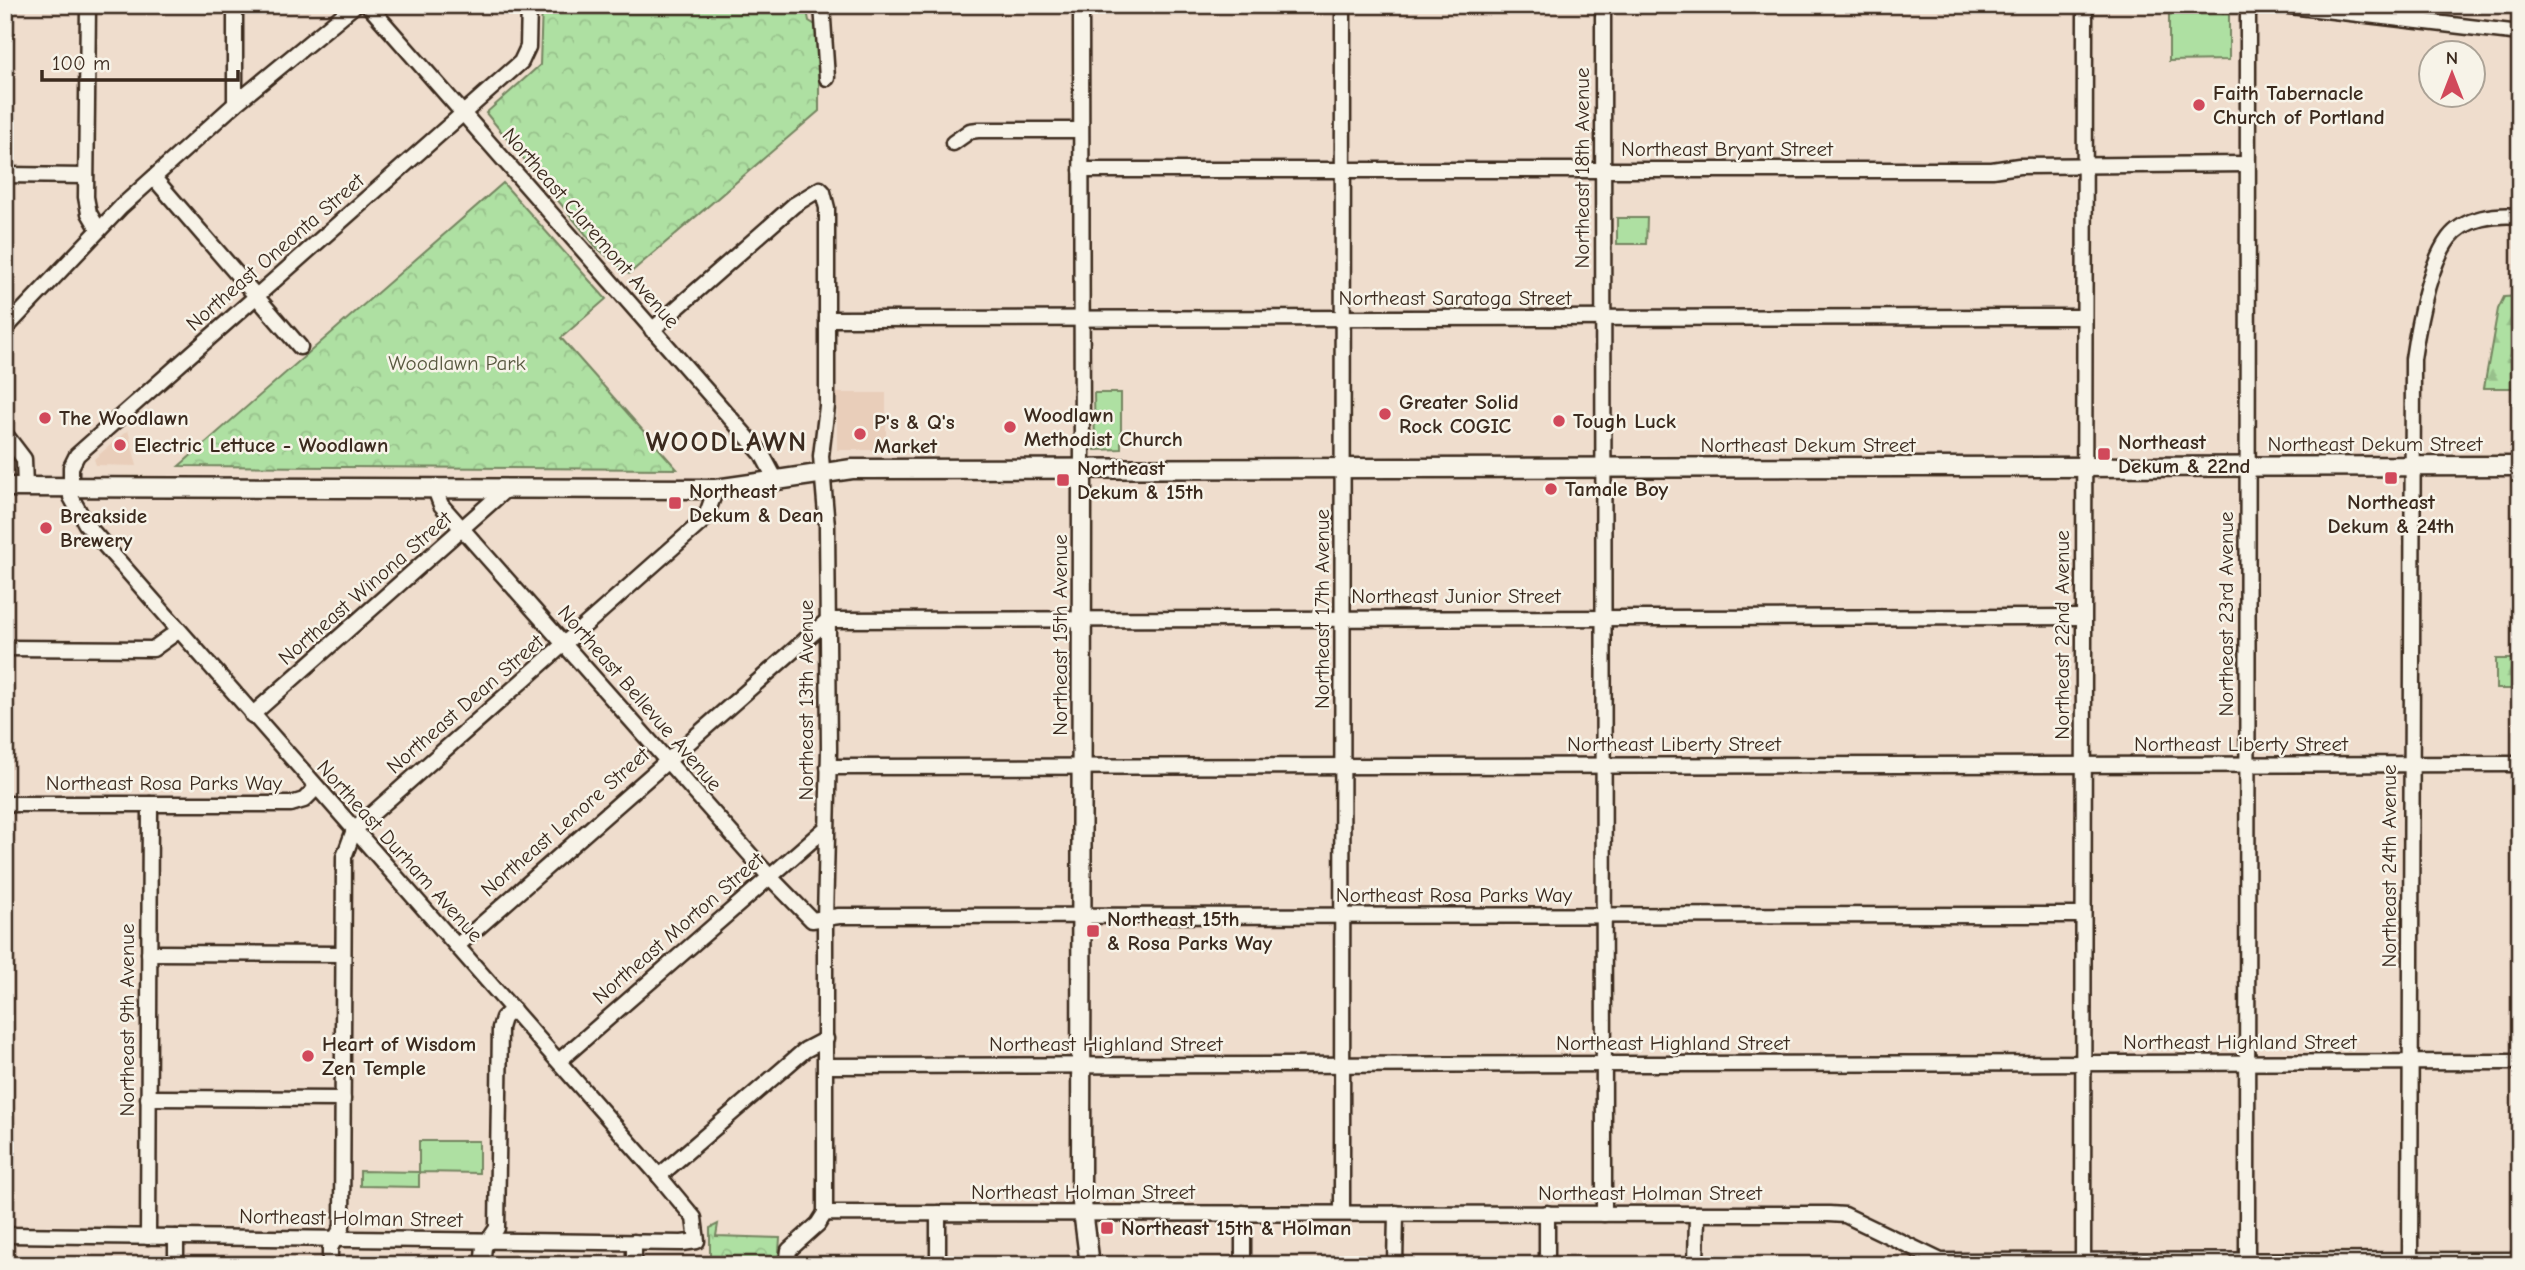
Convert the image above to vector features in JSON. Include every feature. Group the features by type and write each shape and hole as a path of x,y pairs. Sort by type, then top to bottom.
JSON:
{"street":[{"path":"88,5 86,206 99,230"},
{"path":"235,5 235,104"},
{"path":"5,330 99,230 154,178 235,104 355,5"},
{"name":"Northeast Claremont Avenue","path":"368,5 762,454 777,482"},
{"name":"Northeast Oneonta Street","path":"70,488 72,463 77,455 464,115 525,58 528,47 528,5"},
{"path":"822,5 827,78"},
{"name":"Northeast 15th Avenue","path":"1081,5 1083,1213 1090,1265"},
{"name":"Northeast 17th Avenue","path":"1342,1213 1343,5"},
{"name":"Northeast 18th Avenue","path":"1603,5 1604,1214"},
{"name":"Northeast 22nd Avenue","path":"2083,1263 2085,5"},
{"name":"Northeast 23rd Avenue","path":"2247,1263 2248,5"},
{"path":"2282,5 2520,33"},
{"path":"953,143 970,131 978,130 1080,130"},
{"name":"Northeast Bryant Street","path":"1080,170 1992,170 2019,166 2247,164"},
{"path":"5,175 85,176"},
{"path":"154,178 300,347"},
{"name":"Northeast 13th Avenue","path":"652,330 794,205 820,189 826,198 827,208 827,406 822,474 827,526 828,620 825,1213"},
{"path":"2411,467 2413,359 2423,309 2441,253 2449,239 2473,222 2488,216 2520,216"},
{"name":"Northeast Saratoga Street","path":"827,319 2083,317"},
{"path":"5,434 24,459 25,487"},
{"name":"Northeast Dekum Street","path":"5,487 504,491 716,489 852,469 2520,466"},
{"name":"Northeast 24th Avenue","path":"2410,1263 2411,467"},
{"name":"Northeast Durham Avenue","path":"70,488 76,510 86,524 694,1218 697,1241"},
{"name":"Northeast Bellevue Avenue","path":"435,489 442,505 769,876 809,918 825,920"},
{"name":"Northeast Dean Street","path":"354,830 705,519 716,489"},
{"name":"Northeast Winona Street","path":"252,715 504,491"},
{"name":"Northeast Junior Street","path":"828,620 1083,617 2083,617"},
{"name":"Northeast Lenore Street","path":"457,946 828,620"},
{"path":"5,648 153,649 165,643 178,631"},
{"name":"Northeast Liberty Street","path":"828,767 2520,764"},
{"name":"Northeast Rosa Parks Way","path":"5,804 290,804 304,800 316,789"},
{"name":"Northeast 9th Avenue","path":"148,1237 150,804"},
{"name":"Northeast Morton Street","path":"559,1061 826,828"},
{"path":"330,1265 330,1248 342,1227 344,849 354,830"},
{"name":"Northeast Rosa Parks Way","path":"825,920 839,916 2083,915"},
{"path":"149,953 343,954"},
{"path":"482,1265 482,1252 497,1228 500,1028 503,1018 513,1009"},
{"path":"659,1176 805,1050 826,1039"},
{"name":"Northeast Highland Street","path":"826,1066 2520,1062"},
{"path":"148,1098 343,1099"},
{"path":"787,1259 822,1220 825,1213"},
{"name":"Northeast Holman Street","path":"825,1213 1845,1215 1925,1261 2410,1263 2520,1260"},
{"path":"938,1213 938,1265"},
{"path":"1243,1213 1243,1265"},
{"path":"1395,1265 1396,1213"},
{"path":"1547,1213 1547,1265"},
{"path":"1696,1265 1697,1214"},
{"name":"Northeast Holman Street","path":"5,1235 697,1241"},
{"path":"176,1237 176,1265"},
{"path":"634,1242 634,1265"}],"shaded area":[{"path":"837,393 886,393 886,450 837,450"},
{"name":"Electric Lettuce - Woodlawn","path":"128,430 137,466 96,465 94,459"}],"green space":[{"path":"542,5 678,5 688,8 806,5 809,21 817,26 819,33 819,111 629,274 597,248 486,113 540,65"},
{"path":"2169,8 2229,14 2229,60 2169,61"},
{"name":"Woodlawn Park","path":"503,183 606,299 561,338 677,469 179,466"},
{"path":"1617,218 1647,218 1646,244 1617,244"},
{"path":"2520,296 2520,388 2484,388 2498,309 2504,297"},
{"path":"1094,393 1121,393 1121,449 1095,450"},
{"path":"2496,659 2520,659 2520,689 2496,689"},
{"path":"419,1141 479,1141 479,1173 419,1172"},
{"path":"360,1171 419,1172 419,1187 360,1186"},
{"path":"718,1224 716,1236 780,1238 778,1265 710,1265 710,1228"}],"place":[{"name":"Faith Tabernacle Church of Portland","path":"2199,105"},
{"name":"Greater Solid Rock COGIC","path":"1385,414"},
{"name":"The Woodlawn","path":"45,418"},
{"name":"Tough Luck","path":"1559,421"},
{"name":"Woodlawn Methodist Church","path":"1010,427"},
{"name":"P's & Q's Market","path":"860,434"},
{"name":"Electric Lettuce - Woodlawn","path":"120,445"},
{"name":"Northeast Dekum & 22nd","path":"2104,454"},
{"name":"Northeast Dekum & 24th","path":"2391,478"},
{"name":"Northeast Dekum & 15th","path":"1063,480"},
{"name":"Tamale Boy","path":"1551,489"},
{"name":"Northeast Dekum & Dean","path":"675,503"},
{"name":"Breakside Brewery","path":"46,528"},
{"name":"Northeast 15th & Rosa Parks Way","path":"1093,931"},
{"name":"Heart of Wisdom Zen Temple","path":"308,1056"},
{"name":"Northeast 15th & Holman","path":"1107,1228"}],"district":[{"name":"WOODLAWN","path":"727,442"}]}
